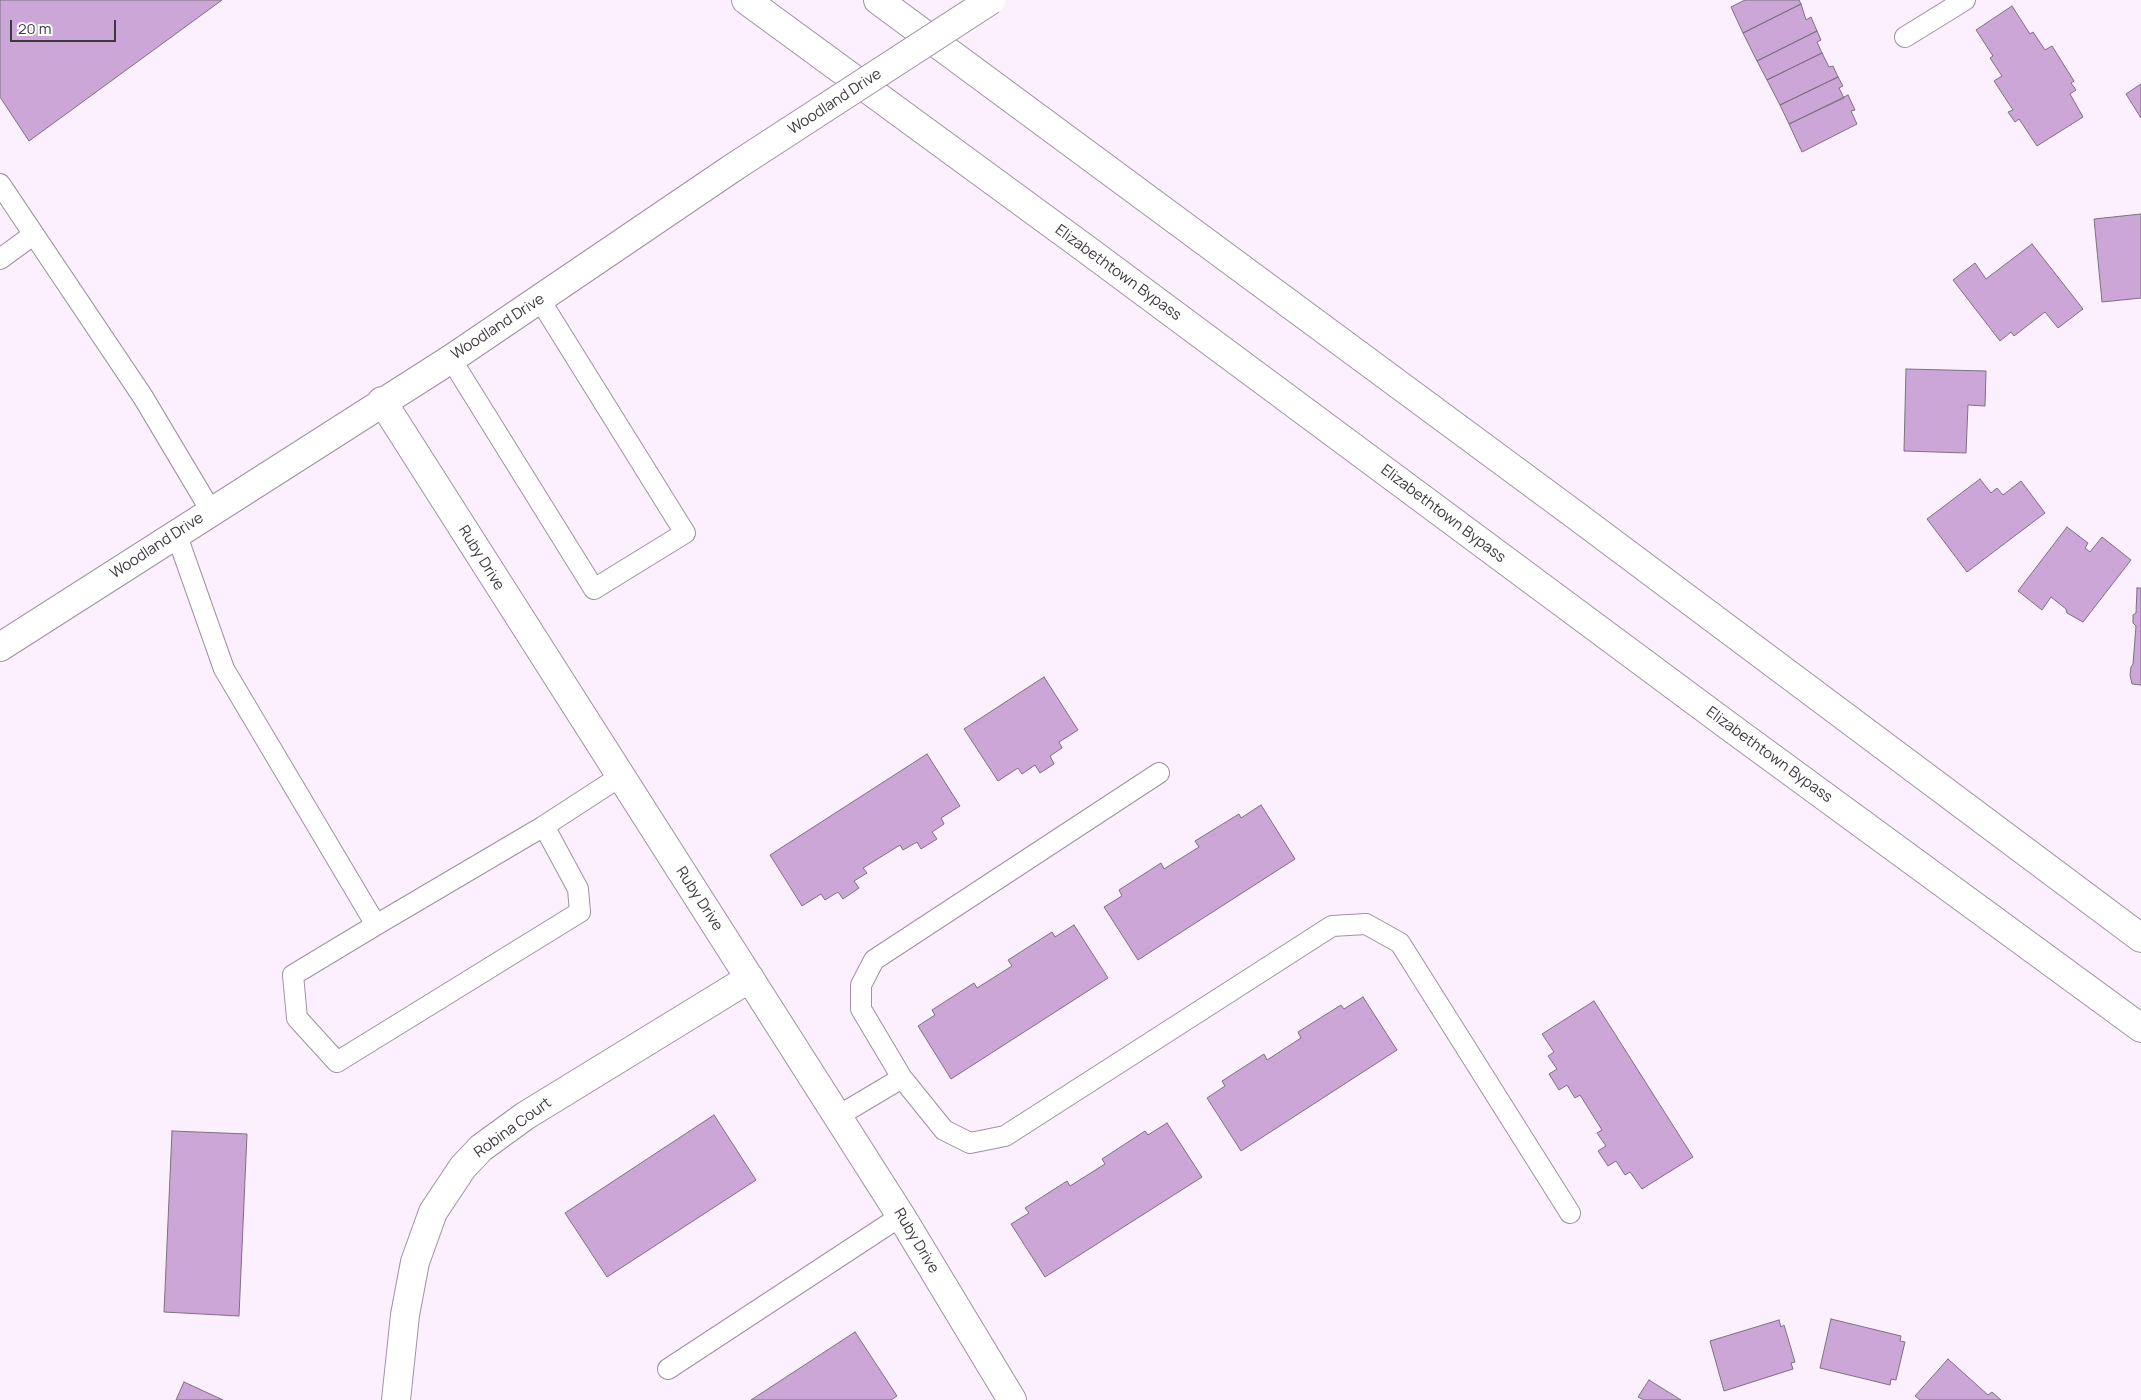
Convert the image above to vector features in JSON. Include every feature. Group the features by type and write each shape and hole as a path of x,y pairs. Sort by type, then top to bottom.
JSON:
{"main road":[{"name":"Elizabethtown Bypass","path":"746,0 2141,1028"},
{"path":"878,0 1578,517 2141,938"},
{"name":"Woodland Drive","path":"0,647 450,359 540,300 734,167 991,0"},
{"name":"Ruby Drive","path":"382,401 838,1116 1012,1400"},
{"name":"Robina Court","path":"396,1400 405,1316 415,1262 433,1212 463,1167 482,1148 525,1116 750,978"}],"lane":[{"path":"1905,37 1965,0"},
{"path":"0,184 143,398 211,511"},
{"path":"0,258 33,235"},
{"path":"450,359 594,589 684,533 540,300"},
{"path":"176,534 224,669 376,925"},
{"path":"1159,773 874,960 861,985 861,1009 902,1078 944,1130 970,1143 1005,1136 1332,926 1366,924 1400,943 1570,1213"},
{"path":"544,826 578,889 580,912 337,1062 297,1018 293,975 544,826 621,776"},
{"path":"838,1116 902,1078"},
{"path":"668,1369 901,1216"}],"building":[{"path":"0,0 222,0 29,141 0,97"},
{"path":"1745,0 1799,0 1801,4 1743,33 1731,7"},
{"path":"1801,4 1806,20 1811,17 1817,31 1757,61 1743,33"},
{"path":"2012,6 2030,34 2033,32 2045,50 2052,46 2074,81 2071,83 2076,90 2070,94 2083,117 2037,146 2019,119 2015,122 2008,112 2013,110 1994,81 2002,76 1990,58 1993,56 1976,30"},
{"path":"1817,31 1821,40 1817,42 1822,53 1767,80 1757,61"},
{"path":"1822,53 1829,67 1833,66 1838,77 1780,105 1767,80"},
{"path":"1838,77 1843,86 1839,88 1844,98 1789,124 1780,105"},
{"path":"2141,84 2141,118 2126,94"},
{"path":"1848,95 1855,110 1851,111 1857,124 1802,152 1789,124"},
{"path":"2141,214 2141,298 2102,302 2094,219"},
{"path":"2032,244 2083,309 2058,328 2045,312 2014,336 2011,332 2000,341 1953,280 1975,263 1986,279"},
{"path":"1906,369 1986,371 1985,406 1968,405 1966,453 1904,451"},
{"path":"1980,479 1991,493 1997,488 2003,495 2021,481 2045,513 1967,572 1927,519"},
{"path":"2067,527 2088,543 2085,548 2090,552 2102,537 2131,560 2083,622 2067,613 2066,609 2051,597 2042,610 2018,591"},
{"path":"2137,588 2141,588 2141,685 2132,684 2130,675 2133,664 2136,626 2133,623 2133,615 2136,613"},
{"path":"1044,677 1078,730 1059,742 1062,748 1050,756 1054,764 1040,773 1035,765 1022,774 1018,768 998,781 964,729"},
{"path":"927,754 960,806 941,818 944,824 932,832 937,839 921,849 917,842 903,850 900,845 863,868 867,873 854,881 859,888 843,899 838,892 825,900 821,894 802,906 770,855"},
{"path":"1261,805 1295,859 1138,960 1104,907 1122,896 1119,890 1161,863 1164,869 1199,847 1195,841 1239,814 1241,818"},
{"path":"1074,925 1108,978 951,1079 918,1026 935,1015 932,1010 974,983 977,988 1012,966 1008,960 1052,932 1055,937"},
{"path":"1363,997 1397,1050 1241,1151 1207,1098 1225,1086 1222,1081 1264,1054 1267,1060 1301,1038 1298,1032 1341,1005 1344,1009"},
{"path":"1594,1001 1693,1157 1642,1189 1630,1172 1625,1175 1616,1161 1608,1166 1598,1151 1606,1146 1597,1133 1602,1130 1580,1095 1575,1098 1567,1085 1559,1090 1549,1074 1557,1069 1548,1056 1554,1052 1542,1034"},
{"path":"714,1115 756,1180 607,1277 565,1213"},
{"path":"1167,1123 1202,1177 1045,1277 1011,1224 1029,1213 1025,1208 1067,1181 1070,1186 1105,1164 1102,1159 1145,1131 1148,1135"},
{"path":"172,1131 247,1134 239,1316 164,1312"},
{"path":"1831,1319 1901,1336 1900,1341 1905,1342 1896,1380 1891,1379 1890,1385 1820,1368"},
{"path":"1779,1320 1781,1327 1784,1325 1795,1362 1791,1363 1793,1369 1724,1391 1710,1341"},
{"path":"855,1332 897,1396 891,1400 751,1400"},
{"path":"1948,1359 1988,1395 1992,1392 2001,1400 1920,1400 1915,1396"},
{"path":"1649,1380 1681,1400 1644,1400 1638,1397"},
{"path":"184,1382 223,1400 176,1400"}]}
